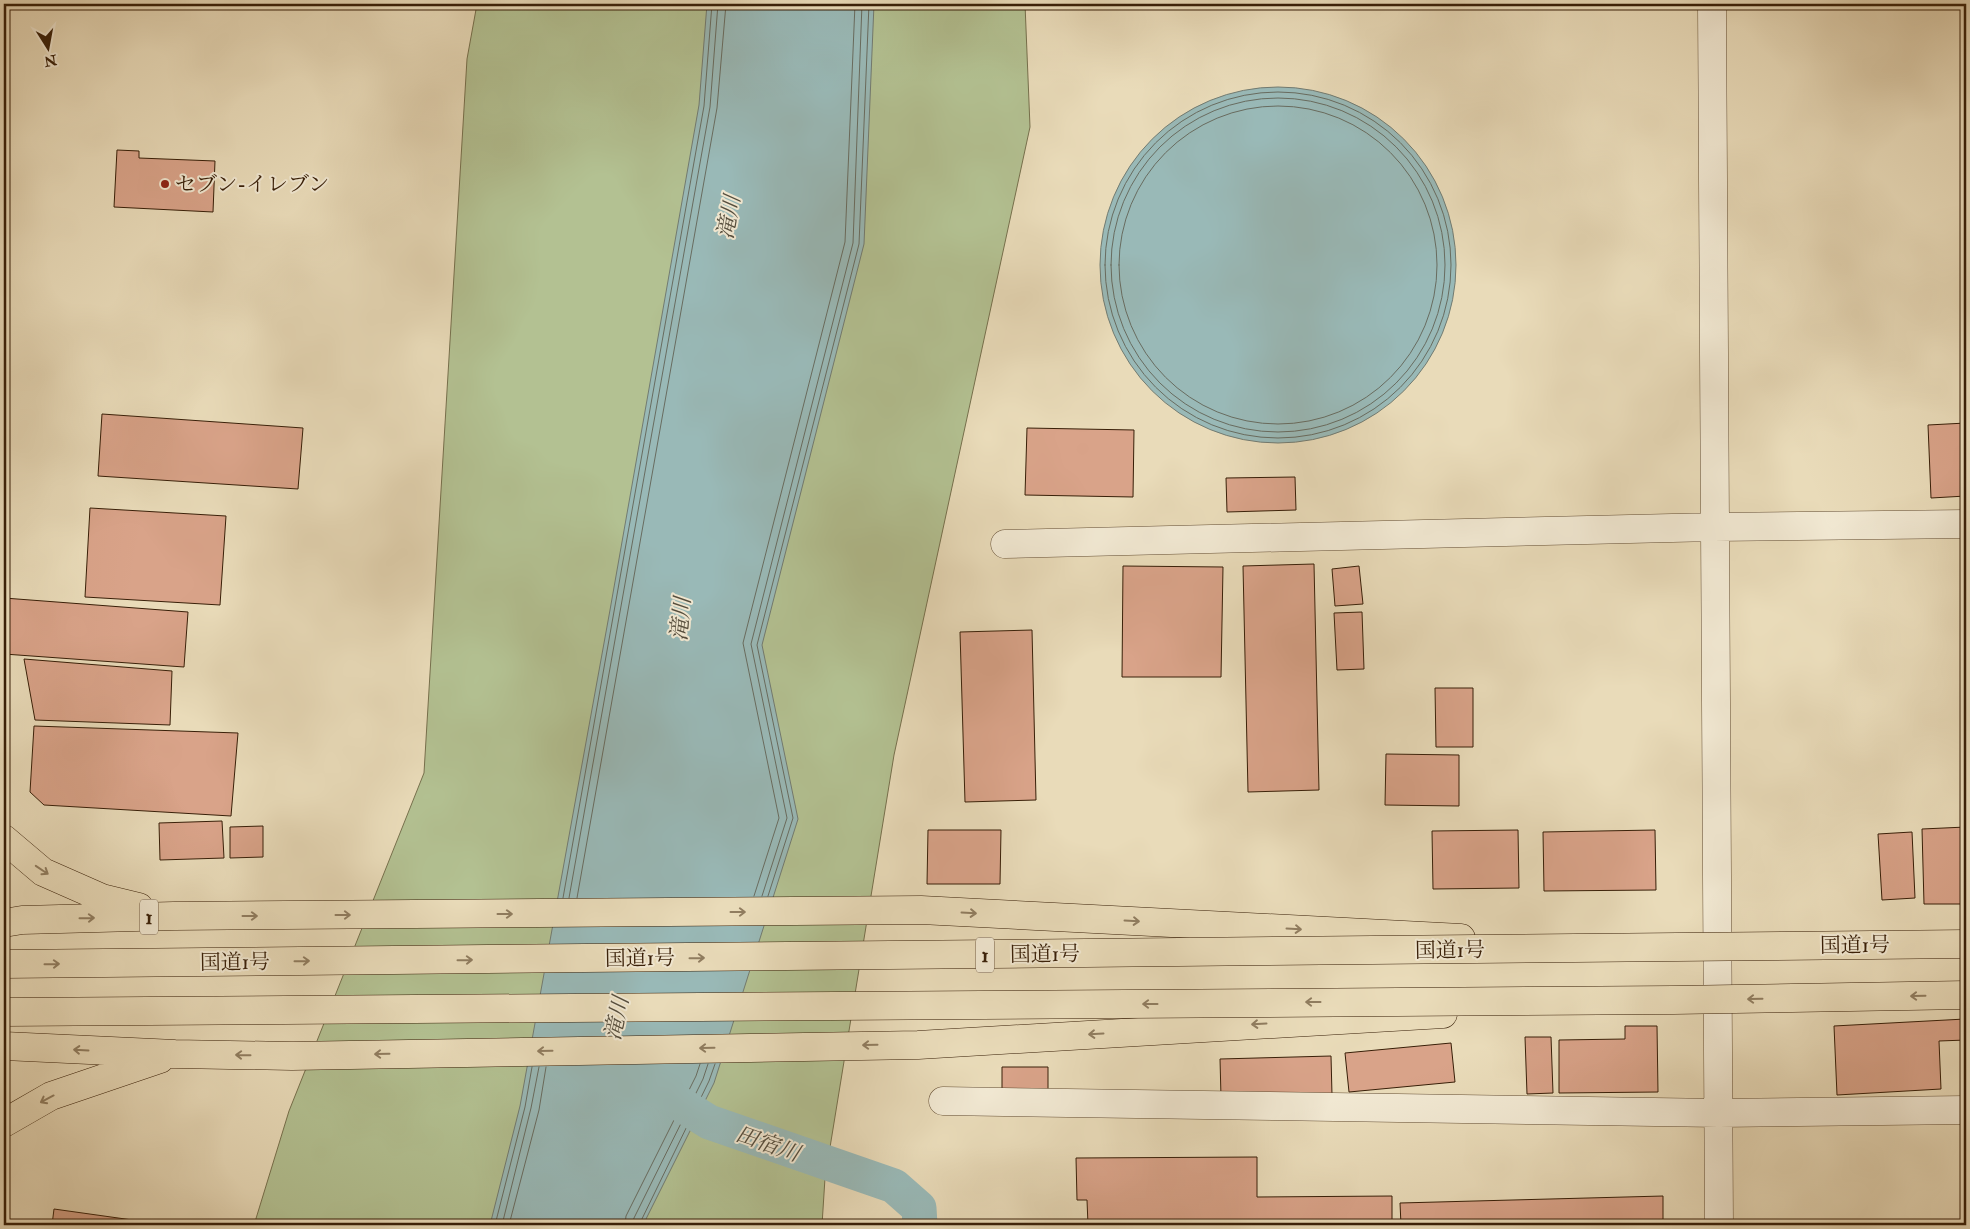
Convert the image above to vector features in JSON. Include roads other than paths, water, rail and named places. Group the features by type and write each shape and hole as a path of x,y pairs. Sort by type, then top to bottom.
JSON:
{"highway":[{"name":"1","path":"4,839 43,872 102,898 174,916"},
{"name":"1","path":"4,923 22,920 174,916 921,910 1667,948"},
{"name":"国道1号","path":"4,964 1966,944"},
{"path":"4,1012 1674,1000 1966,995"},
{"path":"4,1046 175,1054 292,1056 918,1044 1674,1000"},
{"path":"4,1123 51,1096 175,1054"}],"street":[{"path":"1712,4 1719,1225"},
{"path":"1005,544 1714,527 1966,524"},
{"path":"943,1101 1719,1112 1966,1110"}],"water":[{"name":"滝川","path":"707,4 874,4 864,244 762,645 798,819 714,1083 643,1225 490,1225 520,1106 610,610 699,105"},
{"path":"1278,87 1313,90 1346,100 1377,117 1404,139 1426,166 1443,197 1453,230 1456,265 1453,300 1443,333 1426,364 1404,391 1377,413 1346,430 1313,440 1278,443 1243,440 1210,430 1179,413 1152,391 1130,364 1113,333 1103,300 1100,265 1103,230 1113,197 1130,166 1152,139 1179,117 1210,100 1243,90"}],"waterway":[{"name":"田宿川","path":"658,1090 709,1122 894,1186 919,1208 920,1225"}],"place":[{"name":"セブン-イレブン","path":"165,184"}]}
